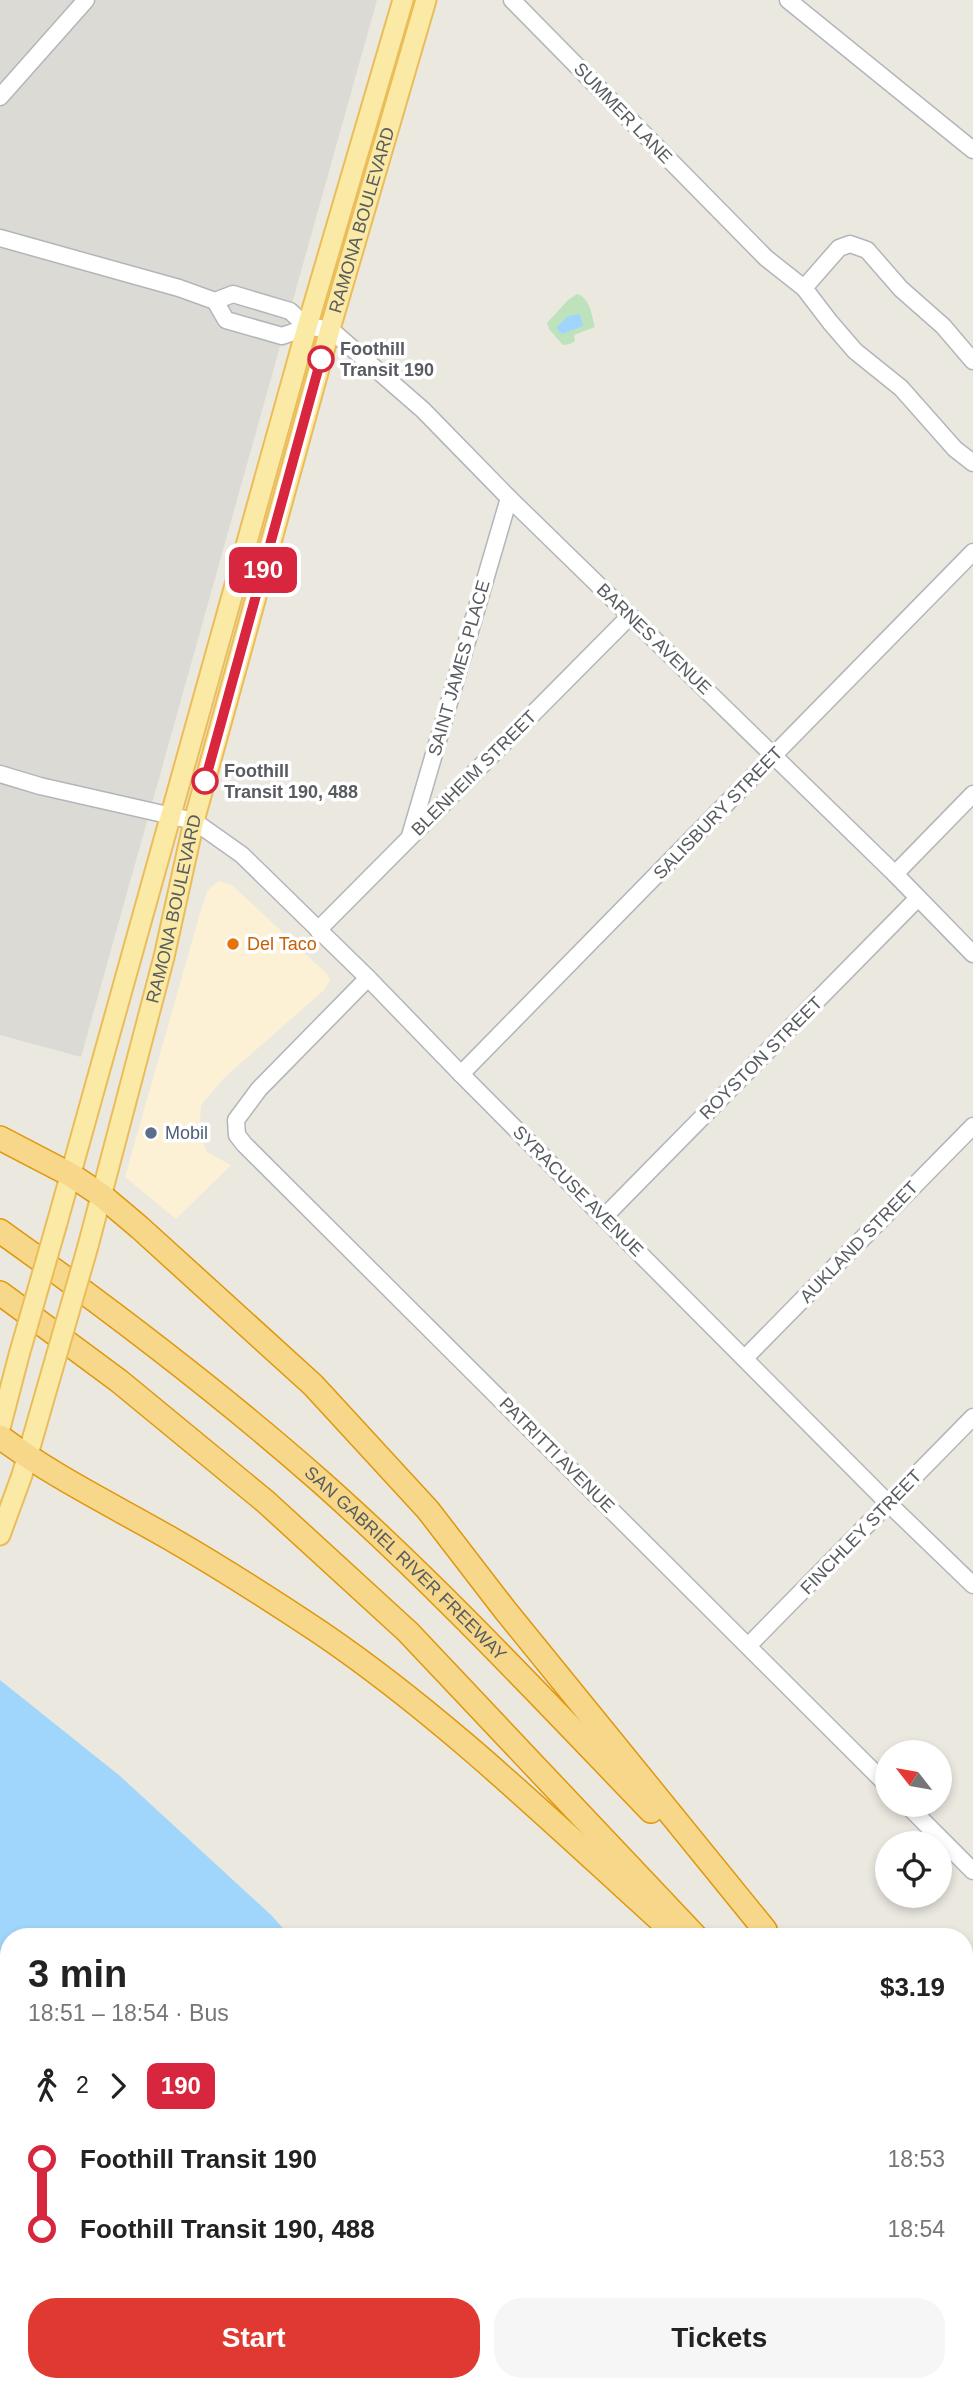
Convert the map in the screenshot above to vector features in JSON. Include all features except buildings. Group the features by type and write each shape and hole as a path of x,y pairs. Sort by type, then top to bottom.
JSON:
{"highway":[{"path":"0,1138 71,1175 101,1195 313,1385 428,1510 505,1610 763,1928"},
{"name":"SAN GABRIEL RIVER FREEWAY","path":"0,1231 116,1314 213,1391 330,1490 472,1624 762,1928"},
{"path":"0,1293 119,1381 266,1502 398,1623 687,1928"},
{"path":"0,1437 67,1482 174,1541 251,1588 376,1673 510,1784 669,1928"}],"main road":[{"name":"RAMONA BOULEVARD","path":"0,1427 307,327 403,0"},
{"name":"RAMONA BOULEVARD","path":"0,1535 27,1457 88,1246 164,957 194,821 330,329 426,0"}],"street":[{"path":"0,97 86,0"},
{"name":"SUMMER LANE","path":"512,0 733,226 766,258 804,288 855,351 901,387 946,440 973,463"},
{"path":"788,0 973,150"},
{"path":"0,238 215,300 233,294 290,311 307,327"},
{"path":"804,288 839,248 850,244 867,250 901,289 943,326 973,361"},
{"path":"215,300 226,320 282,336 307,327 330,329"},
{"name":"BARNES AVENUE","path":"330,329 422,410 895,874 973,954"},
{"name":"SAINT JAMES PLACE","path":"409,838 509,498"},
{"name":"SALISBURY STREET","path":"461,1074 973,552"},
{"name":"BLENHEIM STREET","path":"318,930 630,616"},
{"name":"SYRACUSE AVENUE","path":"0,774 40,786 194,821 242,855 973,1585"},
{"path":"895,874 973,794"},
{"name":"ROYSTON STREET","path":"604,1217 918,898"},
{"name":"PATRITTI AVENUE","path":"368,978 259,1089 236,1120 237,1135 875,1773"},
{"name":"AUKLAND STREET","path":"745,1358 973,1126"},
{"name":"FINCHLEY STREET","path":"748,1646 973,1417"},
{"path":"919,1817 973,1871"}],"shaded area":[{"path":"0,0 377,0 81,1057 0,1035"},
{"path":"219,881 232,885 327,974 330,980 324,990 224,1078 201,1105 199,1133 207,1152 231,1165 176,1219 125,1177 200,913 208,890"}],"green space":[{"path":"577,294 588,303 595,327 574,335 575,341 563,345 547,323"}],"water":[{"path":"580,314 583,326 562,334 556,328 568,316"},
{"path":"0,1680 120,1776 283,1928 0,1928"}],"bus line":[{"name":"190","path":"205,781 321,359"}],"place":[{"name":"Foothill Transit 190","path":"321,359"},
{"name":"Foothill Transit 190, 488","path":"205,781"},
{"name":"Del Taco","path":"233,944"},
{"name":"Mobil","path":"151,1133"}]}
